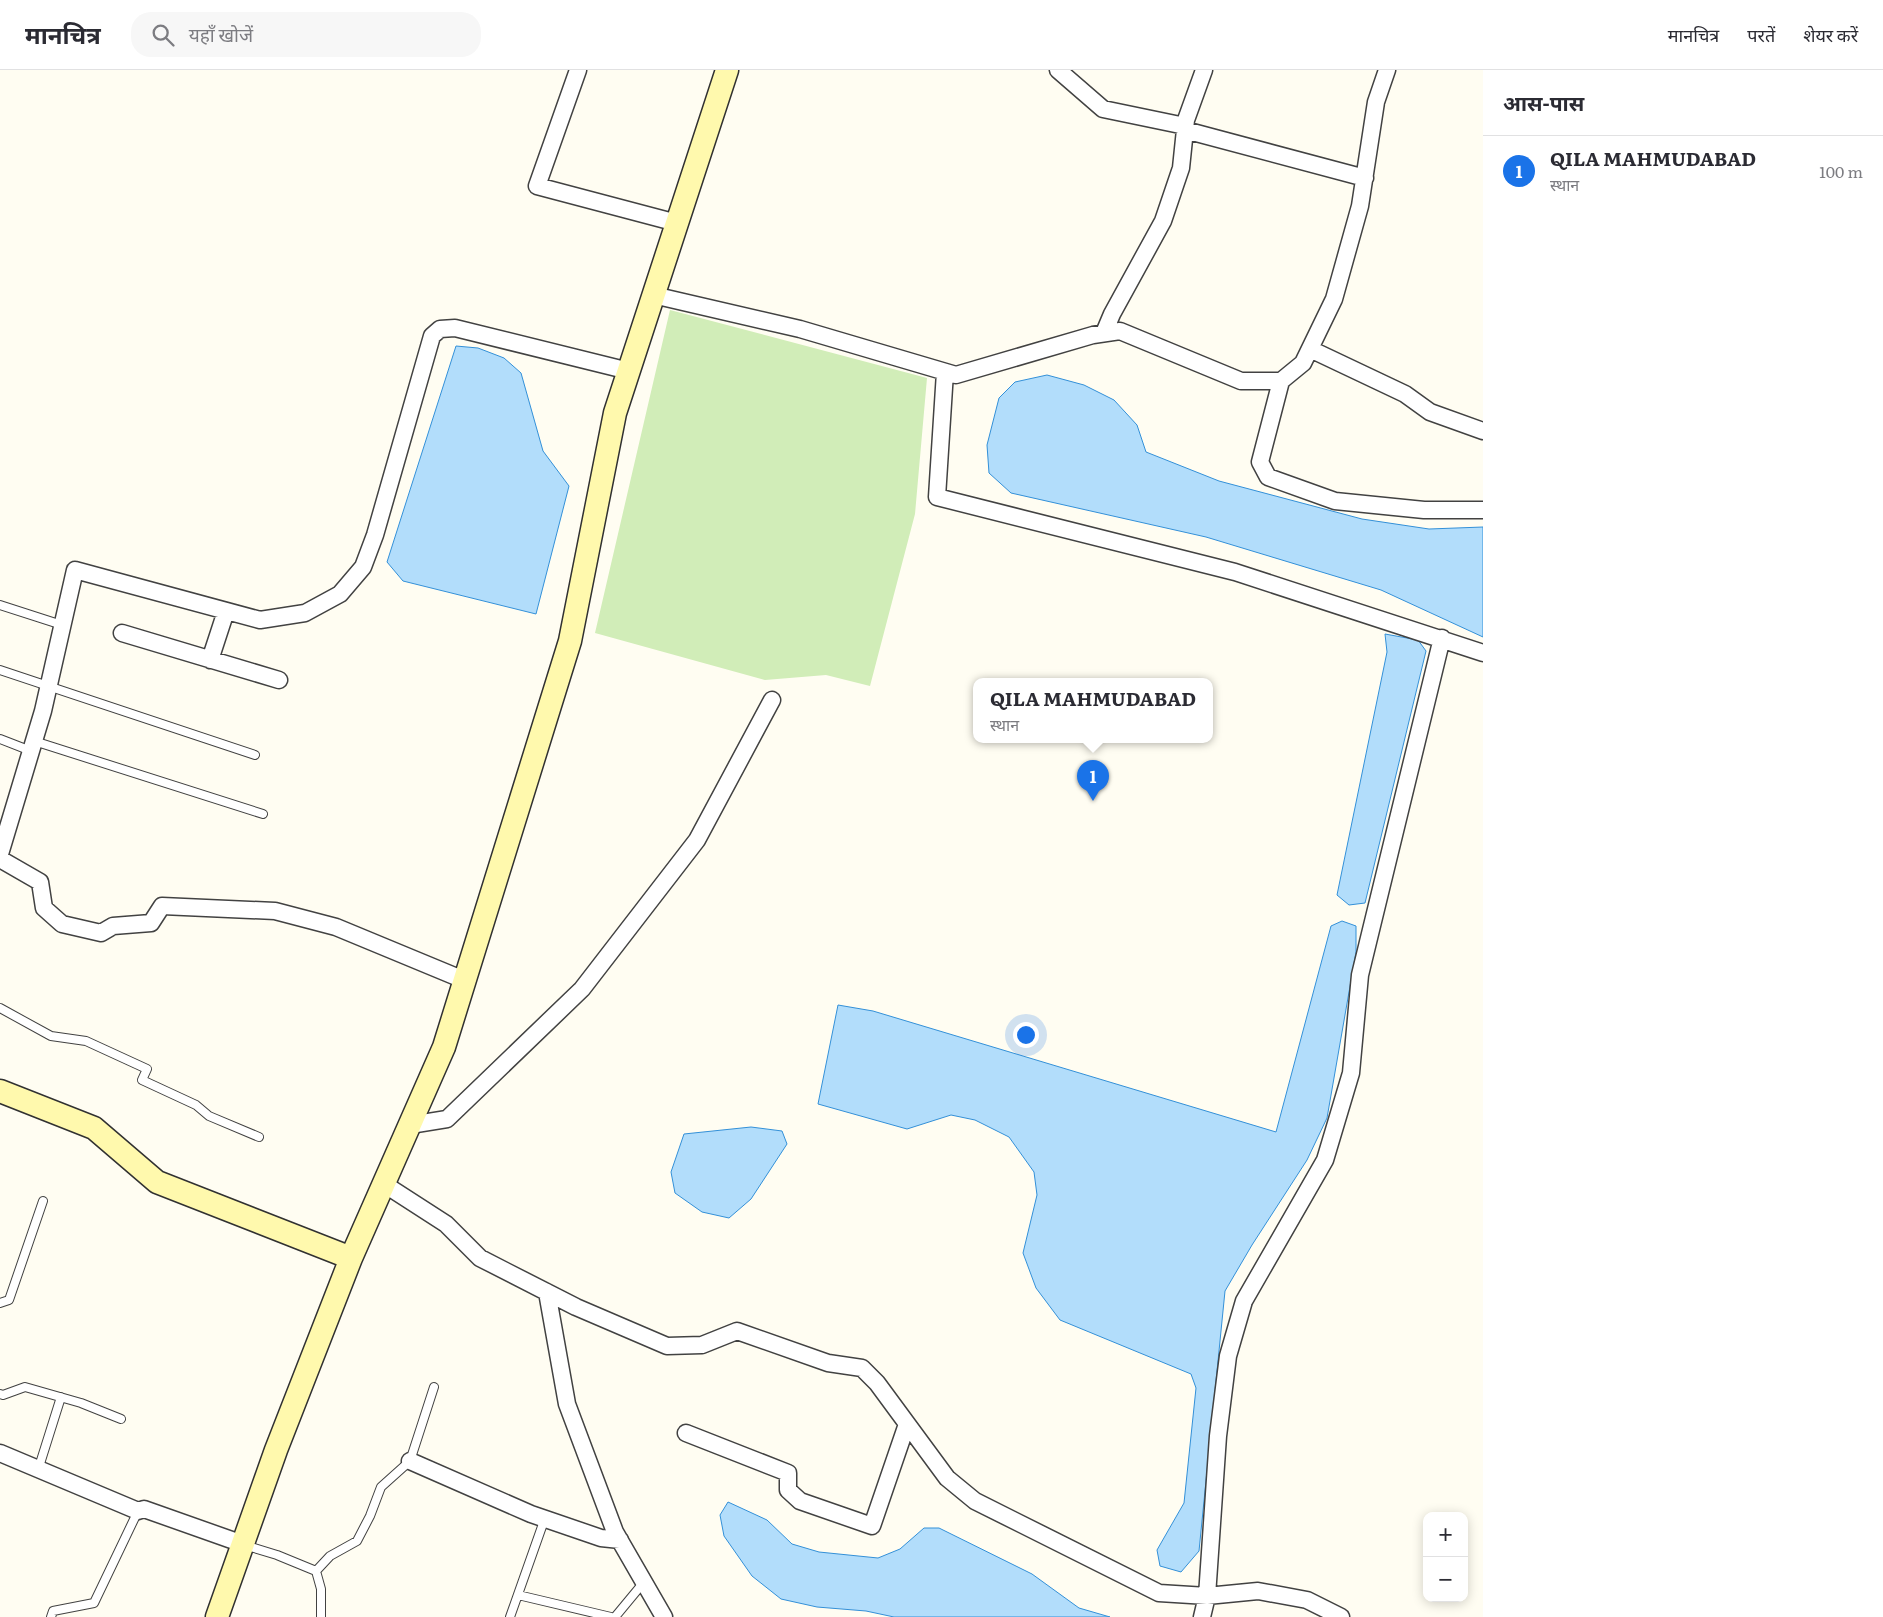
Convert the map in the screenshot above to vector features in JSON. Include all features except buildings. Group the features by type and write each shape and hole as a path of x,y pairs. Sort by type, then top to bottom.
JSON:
{"main road":[{"path":"217,1617 276,1450 351,1258 444,1047 570,641 615,413 727,70"},
{"path":"0,1090 94,1128 156,1182 351,1258"}],"street":[{"path":"578,70 537,186 677,223"},
{"path":"1058,70 1103,109 1185,128 1365,178"},
{"path":"1104,333 1112,314 1163,221 1181,168 1186,120 1204,70"},
{"path":"1387,70 1376,102 1360,206 1334,298 1303,363 1281,381 1260,462 1268,477 1335,501 1424,510 1483,510"},
{"path":"653,295 800,330 956,375 1093,334 1120,331 1241,381 1281,381"},
{"path":"0,854 49,686 75,570 260,620 305,612 340,594 363,568 375,535 432,336 440,329 454,328 628,371"},
{"path":"1310,349 1405,394 1430,412 1483,431"},
{"path":"946,372 937,497 1235,572 1442,638 1483,653"},
{"path":"210,660 226,611"},
{"path":"122,632 279,680"},
{"path":"1202,1617 1207,1596 1218,1436 1228,1356 1244,1301 1325,1160 1351,1073 1360,975 1442,638"},
{"path":"410,1125 447,1119 582,989 697,840 772,700"},
{"path":"0,859 40,882 44,908 62,924 101,932 113,926 151,923 162,906 275,911 336,927 464,980"},
{"path":"384,1184 446,1224 480,1258 576,1307 666,1346 702,1345 737,1331 828,1364 862,1368 877,1382 946,1478 975,1500 1159,1593 1207,1596 1258,1591 1307,1600 1341,1617"},
{"path":"547,1292 567,1404 620,1540 664,1617"},
{"path":"686,1433 788,1473 788,1490 800,1501 872,1526 907,1424"},
{"path":"0,1453 138,1511 144,1509 243,1544"},
{"path":"410,1461 545,1518 600,1538 620,1540"}],"lane":[{"path":"0,605 62,625"},
{"path":"0,670 255,755"},
{"path":"0,739 32,746 262,814"},
{"path":"0,1008 51,1036 86,1041 147,1069 142,1080 196,1105 208,1116 259,1137"},
{"path":"0,1303 9,1300 43,1200"},
{"path":"0,1394 26,1387 81,1403 121,1419"},
{"path":"316,1571 330,1556 357,1541 370,1516 381,1487 410,1461 434,1387"},
{"path":"38,1470 61,1397"},
{"path":"51,1617 53,1611 94,1603 138,1511"},
{"path":"510,1617 545,1518"},
{"path":"243,1544 316,1571"},
{"path":"316,1571 321,1589 321,1617"},
{"path":"518,1595 613,1617 644,1582"}],"green space":[{"path":"670,310 927,378 915,514 870,686 826,675 765,680 595,633"}],"water":[{"path":"456,346 478,348 504,358 521,373 543,451 569,486 536,614 403,581 387,562"},
{"path":"1047,375 1084,385 1114,400 1137,425 1146,452 1219,481 1362,519 1429,529 1483,527 1483,637 1381,590 1206,537 1011,493 989,473 987,445 999,398 1015,382"},
{"path":"1385,634 1418,640 1426,651 1365,903 1349,905 1337,895 1387,652"},
{"path":"1342,921 1356,926 1356,952 1327,1118 1307,1160 1252,1245 1225,1291 1199,1551 1181,1572 1160,1566 1157,1550 1184,1503 1196,1388 1191,1374 1060,1320 1036,1288 1023,1253 1037,1195 1034,1172 1009,1137 975,1120 951,1115 907,1129 818,1104 838,1005 873,1011 1276,1132 1331,926"},
{"path":"751,1127 782,1131 787,1144 751,1199 729,1218 702,1212 675,1193 671,1172 684,1134"},
{"path":"728,1502 767,1520 792,1544 819,1552 878,1558 900,1549 924,1528 939,1528 1032,1574 1079,1608 1110,1617 894,1617 866,1611 817,1607 781,1599 752,1576 724,1536 720,1515"}],"place":[{"name":"QILA MAHMUDABAD","path":"1093,801"}]}
